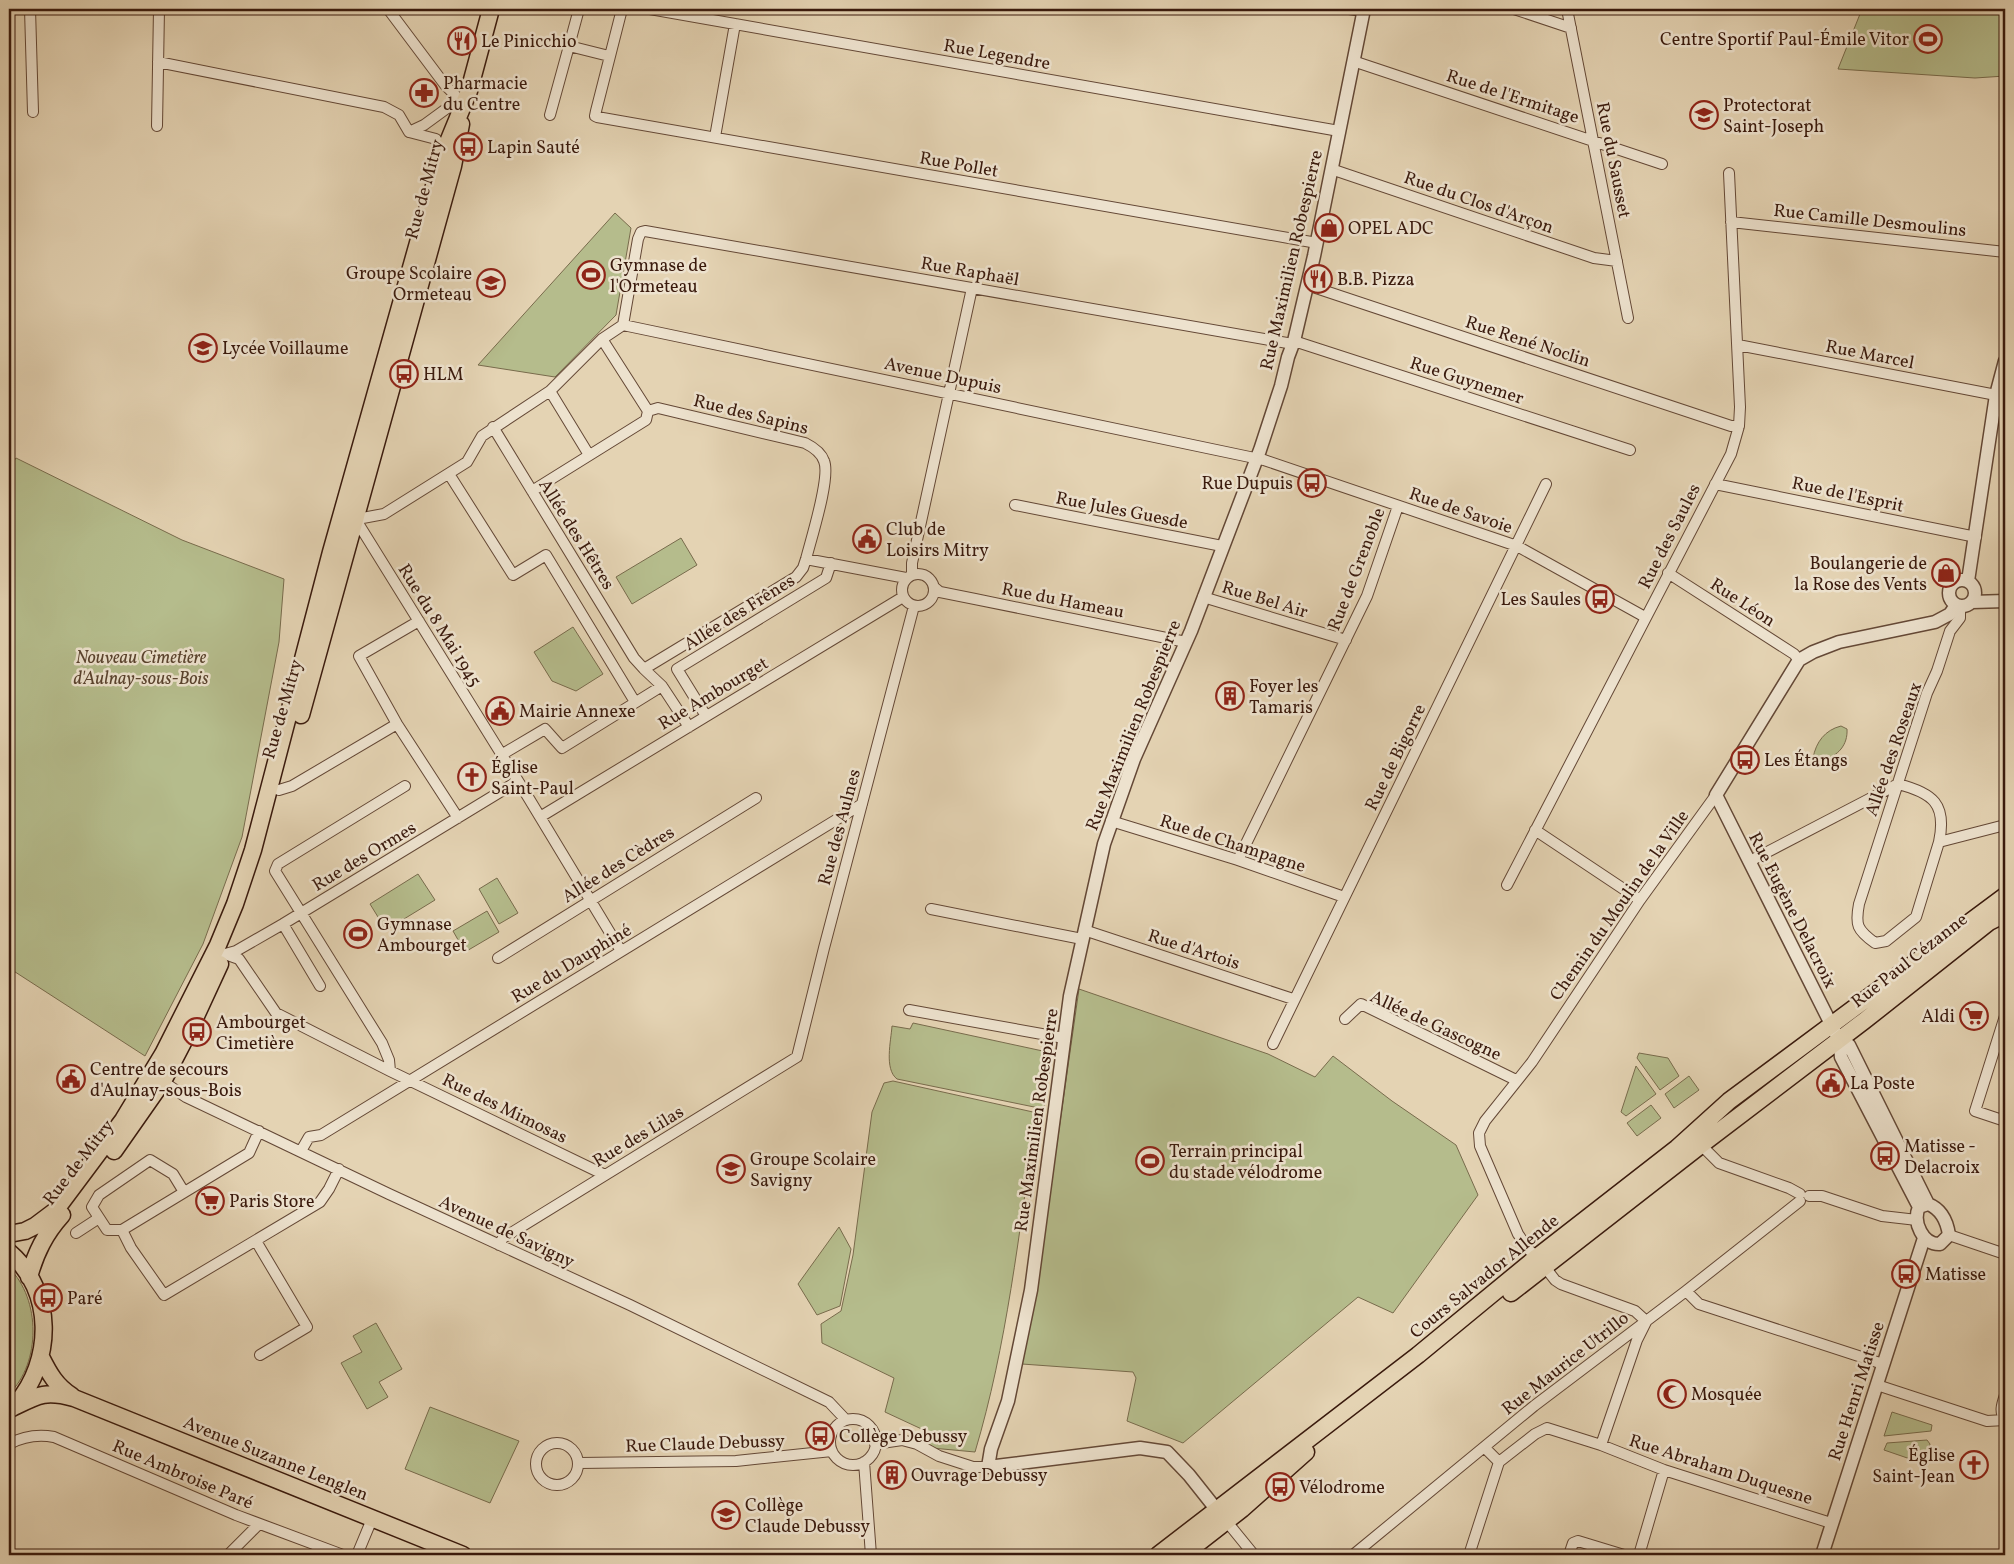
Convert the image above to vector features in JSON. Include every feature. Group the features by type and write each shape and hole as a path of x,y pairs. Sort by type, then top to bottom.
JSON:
{"main road":[{"name":"Rue de Mitry","path":"29,1277 35,1255 50,1228 85,1188 190,1029 225,954 260,859 349,520 443,141 464,104 469,91 491,9"},
{"name":"Rue de Mitry","path":"9,1234 25,1231 36,1226 55,1211 157,1078 218,945 238,895 253,850 331,552 349,520 453,166 443,141"},
{"path":"1836,1033 2005,896"},
{"name":"Rue Paul Cézanne","path":"1836,1033 1989,922 2005,914"},
{"name":"Cours Salvador Allende","path":"1541,1262 1701,1145 1836,1033"},
{"name":"Cours Salvador Allende","path":"1158,1555 1221,1515 1242,1509 1313,1446 1541,1262 1677,1148 1729,1101 1836,1033"},
{"path":"9,1252 29,1277 41,1308 44,1324 41,1357 30,1384 11,1409"},
{"name":"Avenue Suzanne Lenglen","path":"41,1357 56,1383 74,1398"},
{"name":"Avenue Suzanne Lenglen","path":"11,1409 44,1394 59,1394 74,1398 463,1555"},
{"name":"Cours Salvador Allende","path":"1183,1555 1221,1515"}],"street":[{"path":"30,9 33,112"},
{"path":"156,126 159,9"},
{"path":"388,9 445,85 464,104"},
{"path":"550,115 579,9"},
{"path":"569,46 609,56 622,9"},
{"name":"Rue Legendre","path":"650,9 1339,131"},
{"path":"1349,9 1363,10"},
{"path":"1514,9 1571,28"},
{"name":"Rue du Sausset","path":"1567,9 1628,318"},
{"name":"Rue Maximilien Robespierre","path":"988,1467 991,1449 1008,1402 1031,1290 1064,1038 1083,935 1111,821 1134,760 1186,642 1256,458 1294,342 1317,243 1363,10"},
{"path":"715,137 735,24"},
{"name":"Rue Pollet","path":"609,56 595,116 1317,243"},
{"name":"Rue de l'Ermitage","path":"1353,61 1662,164"},
{"path":"158,62 384,107 399,115 409,132 443,141"},
{"path":"409,132 431,120 450,106 464,104"},
{"path":"431,120 427,126 427,132 443,141"},
{"name":"Rue du Clos d'Arçon","path":"1331,169 1594,258 1617,261"},
{"name":"Rue des Saules","path":"1507,885 1731,454 1739,426 1738,346 1729,173"},
{"name":"Rue Camille Desmoulins","path":"1731,222 2005,252"},
{"name":"Rue Raphaël","path":"623,325 640,232 650,231 1294,342"},
{"name":"Rue René Noclin","path":"1307,285 1731,426 1739,426"},
{"path":"806,559 909,576 926,575 934,587 934,593 929,602 924,605 914,606 903,597 902,587 909,576 972,288"},
{"path":"349,520 384,514 467,462 479,439 492,427 550,391 614,329 623,325"},
{"name":"Avenue Dupuis","path":"623,325 1256,458"},
{"path":"532,491 646,420 648,411 602,340"},
{"name":"Rue Guynemer","path":"1294,342 1630,450"},
{"name":"Rue Marcel","path":"1738,346 1996,395"},
{"path":"1799,660 1813,652 1839,642 1908,627 1937,613 1944,607 1974,599 1967,583 1976,537 1996,395 2005,361"},
{"path":"550,391 590,455"},
{"name":"Rue des Sapins","path":"644,669 796,577 803,568 806,559 827,475 824,460 819,452 805,443 658,408 648,411"},
{"name":"Allée des Hêtres","path":"492,427 634,658 662,686 689,726"},
{"name":"Rue de Savoie","path":"1256,458 1517,546 1645,617"},
{"path":"449,474 513,575 546,555 635,702"},
{"name":"Rue de Bigorre","path":"1272,1044 1546,484"},
{"name":"Rue de l'Esprit","path":"1714,484 1976,537"},
{"name":"Rue Jules Guesde","path":"1015,505 1222,546"},
{"name":"Rue de Grenoble","path":"1238,860 1367,596 1398,506"},
{"name":"Rue du 8 Mai 1945","path":"349,520 419,621 621,951"},
{"name":"Allée des Frênes","path":"706,716 677,669 826,578 831,562"},
{"name":"Rue Léon","path":"1668,573 1794,654 1799,660"},
{"path":"1959,602 1952,585 1967,583 2005,599"},
{"name":"Rue du Hameau","path":"934,587 940,592 1186,642"},
{"name":"Rue Ambourget","path":"540,817 903,597"},
{"name":"Rue Bel Air","path":"1203,597 1346,640"},
{"path":"1959,602 2005,599"},
{"name":"Allée des Roseaux","path":"1939,842 1916,917 1886,941 1874,943 1859,929 1856,920 1859,904 1950,631 1960,618 1959,602"},
{"name":"Rue des Aulnes","path":"797,1057 914,606"},
{"path":"419,621 359,656 397,724 458,818"},
{"name":"Chemin du Moulin de la Ville","path":"1646,1321 1635,1311 1554,1280 1518,1234 1480,1146 1479,1133 1516,1080 1532,1062 1640,900 1716,795 1799,660"},
{"path":"501,755 545,729 562,748 662,686"},
{"path":"279,790 292,786 397,724"},
{"name":"Rue des Ormes","path":"225,954 236,951 283,924 518,781"},
{"path":"1750,861 1898,784 1927,794 1938,806 1943,825 1939,842 2005,825"},
{"path":"390,1071 389,1060 382,1043 275,871 278,864 405,786"},
{"name":"Rue Eugène Delacroix","path":"1716,795 1836,1033 1841,1057 1921,1210"},
{"name":"Allée des Cèdres","path":"498,958 756,798"},
{"name":"Rue du Dauphiné","path":"301,1151 309,1137 321,1135 862,804"},
{"name":"Rue de Champagne","path":"1111,821 1238,860 1344,897"},
{"path":"1535,830 1640,900"},
{"name":"Rue d'Artois","path":"931,909 1083,935 1293,999"},
{"path":"283,924 320,986"},
{"name":"Rue des Mimosas","path":"225,954 239,958 276,1013 390,1071 606,1175"},
{"name":"Allée de Gascogne","path":"1345,1019 1360,1004 1516,1080"},
{"path":"909,1010 1064,1038"},
{"path":"2005,1016 1975,1111 2005,1121"},
{"name":"Rue des Lilas","path":"499,1245 503,1238 797,1057"},
{"name":"Avenue de Savigny","path":"157,1078 186,1096 499,1245 630,1305 829,1402 846,1420"},
{"path":"184,1192 173,1174 150,1160 99,1195 92,1207 107,1230 122,1230 249,1153 259,1131"},
{"path":"1701,1145 1719,1163 1789,1188 1803,1197 1822,1196 1882,1216 1937,1208 1950,1235"},
{"path":"122,1230 130,1248 164,1295 320,1202 330,1190 339,1169"},
{"name":"Rue Maurice Utrillo","path":"1353,1555 1534,1406 1686,1291 1803,1197"},
{"path":"1921,1210 1924,1238 1933,1244 1940,1244 1950,1235"},
{"path":"76,1233 99,1218"},
{"path":"1950,1235 2005,1254"},
{"name":"Rue Henri Matisse","path":"1822,1555 1924,1238"},
{"path":"256,1241 307,1327 260,1356"},
{"path":"1686,1291 1699,1304 1883,1364"},
{"path":"1601,1445 1637,1340 1646,1321"},
{"path":"1877,1385 1987,1420 2005,1420 2001,1408 2005,1395"},
{"path":"846,1420 861,1421 872,1430 876,1444 870,1458 864,1462 849,1465 842,1462 832,1451 831,1436 839,1424 846,1420"},
{"name":"Rue Abraham Duquesne","path":"1499,1462 1535,1434 1547,1428 1601,1445 1664,1470 1831,1523"},
{"name":"Rue Ambroise Paré","path":"9,1444 22,1437 45,1435 54,1437 259,1524 343,1555"},
{"path":"876,1444 902,1440 918,1444 938,1456 973,1467 988,1467 1140,1448 1167,1452 1254,1555"},
{"path":"552,1443 566,1445 573,1449 579,1463 578,1469 571,1481 558,1486 540,1478 535,1466 540,1451 552,1443"},
{"path":"1470,1555 1499,1462 1485,1448"},
{"name":"Rue Claude Debussy","path":"579,1463 736,1461 832,1451"},
{"path":"864,1462 870,1555"},
{"path":"1639,1555 1664,1470"},
{"path":"357,1555 372,1519"},
{"path":"228,1555 259,1524"},
{"path":"1569,1555 1573,1543 1578,1540 1624,1555"}],"green space":[{"name":"Centre Sportif Paul-Émile Vitor","path":"1862,9 2005,9 2005,76 1975,78 1838,69"},
{"name":"Gymnase de l'Ormeteau","path":"615,213 631,228 616,315 555,377 478,365"},
{"name":"Nouveau Cimetière d'Aulnay-sous-Bois","path":"16,458 182,540 284,579 279,642 242,837 203,944 145,1056 9,968 9,468"},
{"path":"681,538 697,565 632,604 616,577"},
{"path":"573,627 603,674 576,691 552,681 534,652"},
{"path":"1841,726 1847,729 1847,735 1841,749 1833,756 1823,760 1813,758 1816,747 1822,738 1830,730"},
{"path":"418,874 435,900 386,930 370,904"},
{"path":"497,878 518,913 499,924 479,889"},
{"path":"487,911 499,932 465,952 453,931"},
{"path":"1079,989 1268,1054 1315,1077 1333,1056 1392,1101 1456,1145 1478,1195 1393,1313 1358,1297 1183,1443 1127,1421 1136,1378 1133,1372 1022,1364 1035,1298"},
{"path":"913,1023 1052,1053 1044,1109 897,1079 889,1062 892,1026 910,1029"},
{"path":"1639,1053 1668,1058 1679,1076 1660,1090 1637,1058"},
{"path":"1636,1066 1656,1094 1626,1116 1621,1112"},
{"path":"1689,1076 1699,1090 1674,1108 1665,1094"},
{"path":"893,1081 1042,1114 1042,1120 1035,1122 1004,1330 996,1371 975,1452 921,1447 928,1432 885,1412 894,1378 822,1343 821,1324 841,1311 853,1255 872,1112 884,1083"},
{"path":"1651,1105 1661,1118 1637,1136 1627,1123"},
{"path":"839,1227 851,1249 840,1306 817,1315 798,1284"},
{"path":"9,1268 27,1296 32,1313 33,1331 27,1366 9,1394"},
{"path":"376,1323 402,1369 379,1382 388,1397 367,1409 341,1363 362,1352 353,1336"},
{"path":"430,1407 519,1441 490,1503 405,1469"},
{"path":"1892,1412 1932,1425 1931,1431 1884,1436"},
{"path":"1927,1440 1930,1444 1928,1457 1919,1462 1884,1450 1887,1443"}],"place":[{"name":"Centre Sportif Paul-Émile Vitor","path":"1928,39"},
{"name":"Le Pinicchio","path":"462,41"},
{"name":"Pharmacie du Centre","path":"424,93"},
{"name":"Protectorat Saint-Joseph","path":"1704,115"},
{"name":"Lapin Sauté","path":"468,147"},
{"name":"OPEL ADC","path":"1329,228"},
{"name":"Gymnase de l'Ormeteau","path":"591,275"},
{"name":"B.B. Pizza","path":"1318,279"},
{"name":"Groupe Scolaire Ormeteau","path":"491,283"},
{"name":"Lycée Voillaume","path":"203,348"},
{"name":"HLM","path":"404,374"},
{"name":"Rue Dupuis","path":"1312,483"},
{"name":"Club de Loisirs Mitry","path":"867,539"},
{"name":"Boulangerie de la Rose des Vents","path":"1946,573"},
{"name":"Les Saules","path":"1600,599"},
{"name":"Foyer les Tamaris","path":"1230,696"},
{"name":"Mairie Annexe","path":"500,711"},
{"name":"Les Étangs","path":"1745,760"},
{"name":"Église Saint-Paul","path":"472,777"},
{"name":"Gymnase Ambourget","path":"358,934"},
{"name":"Aldi","path":"1974,1016"},
{"name":"Ambourget Cimetière","path":"197,1032"},
{"name":"Centre de secours d'Aulnay-sous-Bois","path":"71,1079"},
{"name":"La Poste","path":"1831,1083"},
{"name":"Matisse - Delacroix","path":"1885,1156"},
{"name":"Terrain principal du stade vélodrome","path":"1150,1161"},
{"name":"Groupe Scolaire Savigny","path":"731,1169"},
{"name":"Paris Store","path":"210,1201"},
{"name":"Matisse","path":"1906,1274"},
{"name":"Paré","path":"48,1298"},
{"name":"Mosquée","path":"1672,1394"},
{"name":"Collège Debussy","path":"820,1436"},
{"name":"Église Saint-Jean","path":"1974,1465"},
{"name":"Ouvrage Debussy","path":"892,1475"},
{"name":"Vélodrome","path":"1280,1487"},
{"name":"Collège Claude Debussy","path":"726,1515"}]}
